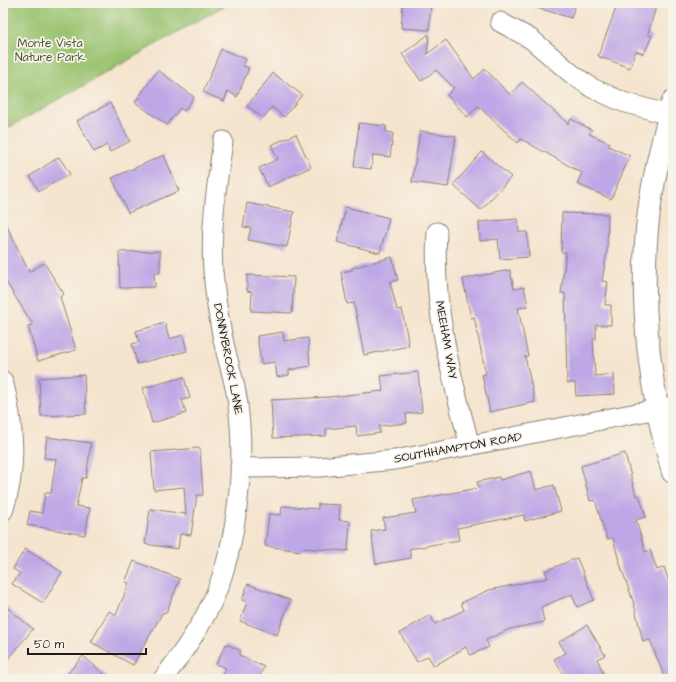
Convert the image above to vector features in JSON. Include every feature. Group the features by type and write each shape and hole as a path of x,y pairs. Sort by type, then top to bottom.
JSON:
{"street":[{"path":"500,22 531,39 572,74 592,88 623,102 672,110 662,139 651,199 646,260 646,300 665,408 673,472"},
{"name":"DONNYBROOK LANE","path":"163,679 205,616 222,578 235,522 240,468 240,420 237,397 222,337 213,270 214,210 223,141"},
{"name":"MEEHAM WAY","path":"437,232 436,282 440,311 455,390 470,446"},
{"path":"3,381 7,394 13,444 13,462 9,489 3,511"},
{"name":"SOUTHHAMPTON ROAD","path":"240,468 344,466 396,460 665,408"}],"green space":[{"name":"Monte Vista Nature Park","path":"3,3 229,3 3,131"}],"building":[{"path":"431,3 429,30 401,28 403,4"},
{"path":"532,3 576,3 571,18 531,6"},
{"path":"618,3 657,3 648,34 652,36 644,54 636,51 630,68 598,56"},
{"path":"429,34 427,54 446,40 474,79 485,69 510,95 522,82 568,124 571,119 592,130 589,134 610,143 608,146 630,156 611,199 577,184 582,173 521,139 518,143 478,106 467,117 447,95 454,88 436,70 421,81 402,54"},
{"path":"221,49 246,59 243,66 249,68 237,97 228,91 224,101 203,92"},
{"path":"158,70 194,97 184,111 180,108 167,125 135,102"},
{"path":"273,73 302,95 284,117 272,107 263,118 247,106"},
{"path":"110,103 130,141 110,152 107,145 94,152 77,121"},
{"path":"359,123 386,126 386,132 393,133 390,157 373,155 371,169 354,167"},
{"path":"420,131 456,136 448,187 412,182"},
{"path":"296,134 311,167 268,187 259,168 278,159 271,145"},
{"path":"482,152 511,177 481,210 453,185"},
{"path":"164,155 179,191 128,213 112,178"},
{"path":"59,157 70,174 39,191 30,176"},
{"path":"247,203 294,212 287,247 248,240 251,228 243,227"},
{"path":"346,207 389,218 380,253 337,242"},
{"path":"562,213 608,214 607,252 602,281 608,282 605,305 611,305 611,325 596,325 596,339 593,339 595,376 614,374 615,394 576,396 575,383 567,383 565,293 561,293 566,252 561,252"},
{"path":"3,218 29,272 44,263 64,294 60,297 76,350 38,361 28,326 33,325 3,277"},
{"path":"518,219 519,232 527,232 529,257 500,259 498,239 480,241 479,222"},
{"path":"160,251 160,273 154,273 155,287 120,288 119,252"},
{"path":"392,257 398,280 390,282 397,310 402,309 409,346 364,355 354,303 347,304 341,272"},
{"path":"510,270 514,289 524,287 528,306 518,308 528,356 525,356 535,402 490,412 482,375 486,374 474,317 471,318 463,279"},
{"path":"247,275 294,277 292,313 251,311 252,292 247,291"},
{"path":"165,323 169,339 183,335 187,351 137,364 132,344 139,342 136,331"},
{"path":"283,332 284,341 308,338 310,366 289,370 289,375 277,377 275,362 261,364 257,336"},
{"path":"418,372 422,412 406,414 407,423 379,426 380,433 357,436 356,426 326,429 326,436 273,438 271,400 329,397 383,391 381,376"},
{"path":"84,375 86,414 41,416 39,378"},
{"path":"184,377 190,398 182,400 186,413 152,423 143,388"},
{"path":"47,437 91,443 86,478 82,478 76,506 90,508 85,535 27,525 30,511 42,513 45,493 51,493 56,459 44,458"},
{"path":"200,448 203,495 197,495 191,535 180,534 178,549 145,544 150,509 186,514 184,487 154,490 151,452"},
{"path":"625,453 636,496 639,495 646,517 636,520 645,552 650,550 657,570 664,567 673,593 673,679 665,679 650,640 643,642 634,604 619,561 613,538 607,539 595,500 590,501 581,466"},
{"path":"531,471 536,490 554,485 561,511 525,521 524,515 457,528 459,540 409,549 411,558 376,564 371,531 385,529 383,518 416,513 413,500 479,488 477,482 499,477 500,480"},
{"path":"318,504 340,505 339,520 350,521 348,551 302,548 301,551 265,546 269,514 281,515 282,506 318,509"},
{"path":"25,549 62,572 43,603 12,584 20,573 13,569"},
{"path":"577,558 594,600 577,607 572,594 541,607 544,622 510,629 486,640 489,647 470,655 466,647 434,666 428,656 417,662 400,633 430,615 435,624 464,610 461,603 489,590 548,578 545,571"},
{"path":"134,561 180,579 166,613 163,612 133,665 91,642 109,611 116,615 129,583 125,582"},
{"path":"248,584 290,600 277,635 240,621 247,602 242,600"},
{"path":"3,604 33,629 3,665"},
{"path":"587,625 605,655 597,659 606,679 566,679 554,659 566,653 559,642"},
{"path":"226,644 241,651 239,655 264,667 258,679 221,679 226,668 216,664"},
{"path":"83,656 110,679 63,679"}]}
